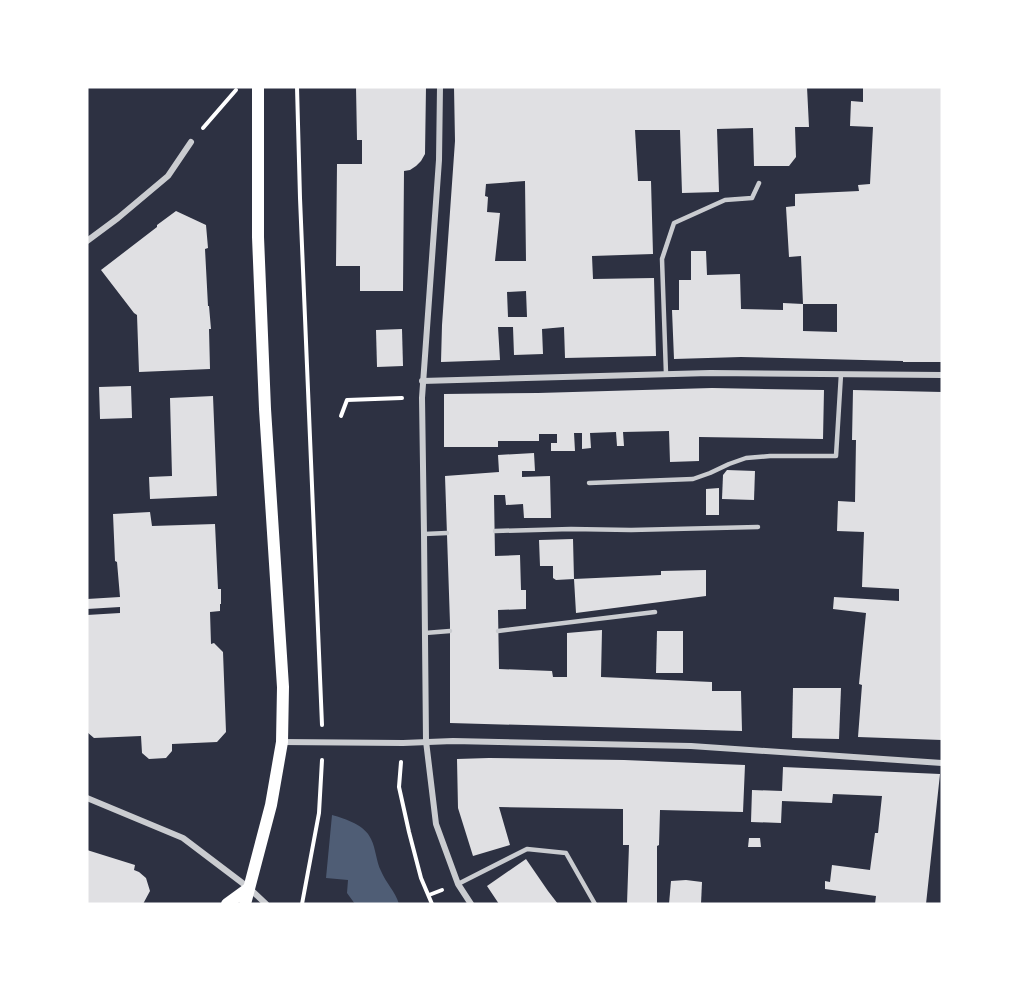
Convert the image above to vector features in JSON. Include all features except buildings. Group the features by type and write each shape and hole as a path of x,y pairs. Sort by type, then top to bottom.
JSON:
{"main road":[{"path":"245,904 271,805 282,742 283,687 265,409 258,237 258,87"},
{"path":"227,904 249,888"}],"street":[{"path":"440,87 439,160 422,381 426,741 436,824 458,884 471,904"},
{"path":"87,241 168,176 191,142"},
{"path":"422,381 710,373 942,375"},
{"path":"282,742 453,741 691,746 942,763"},
{"path":"87,798 183,838 249,888 266,904"}],"lane":[{"path":"666,374 662,259 674,223 725,200 752,198 759,183"},
{"path":"589,483 693,479 746,458 836,456 841,374"},
{"path":"495,531 571,529 631,531 758,526"},
{"path":"424,534 447,533"},
{"path":"498,631 655,612"},
{"path":"425,633 450,632"},
{"path":"458,884 527,849 566,853 595,904"}],"path":[{"path":"191,142 238,87"},
{"path":"297,87 323,743 319,813 302,904"},
{"path":"341,416 347,400 401,398"},
{"path":"404,743 399,786 421,878 432,904"}],"water":[{"path":"332,815 354,823 368,834 381,871 399,904 355,904 347,893 348,880 326,878"}]}
